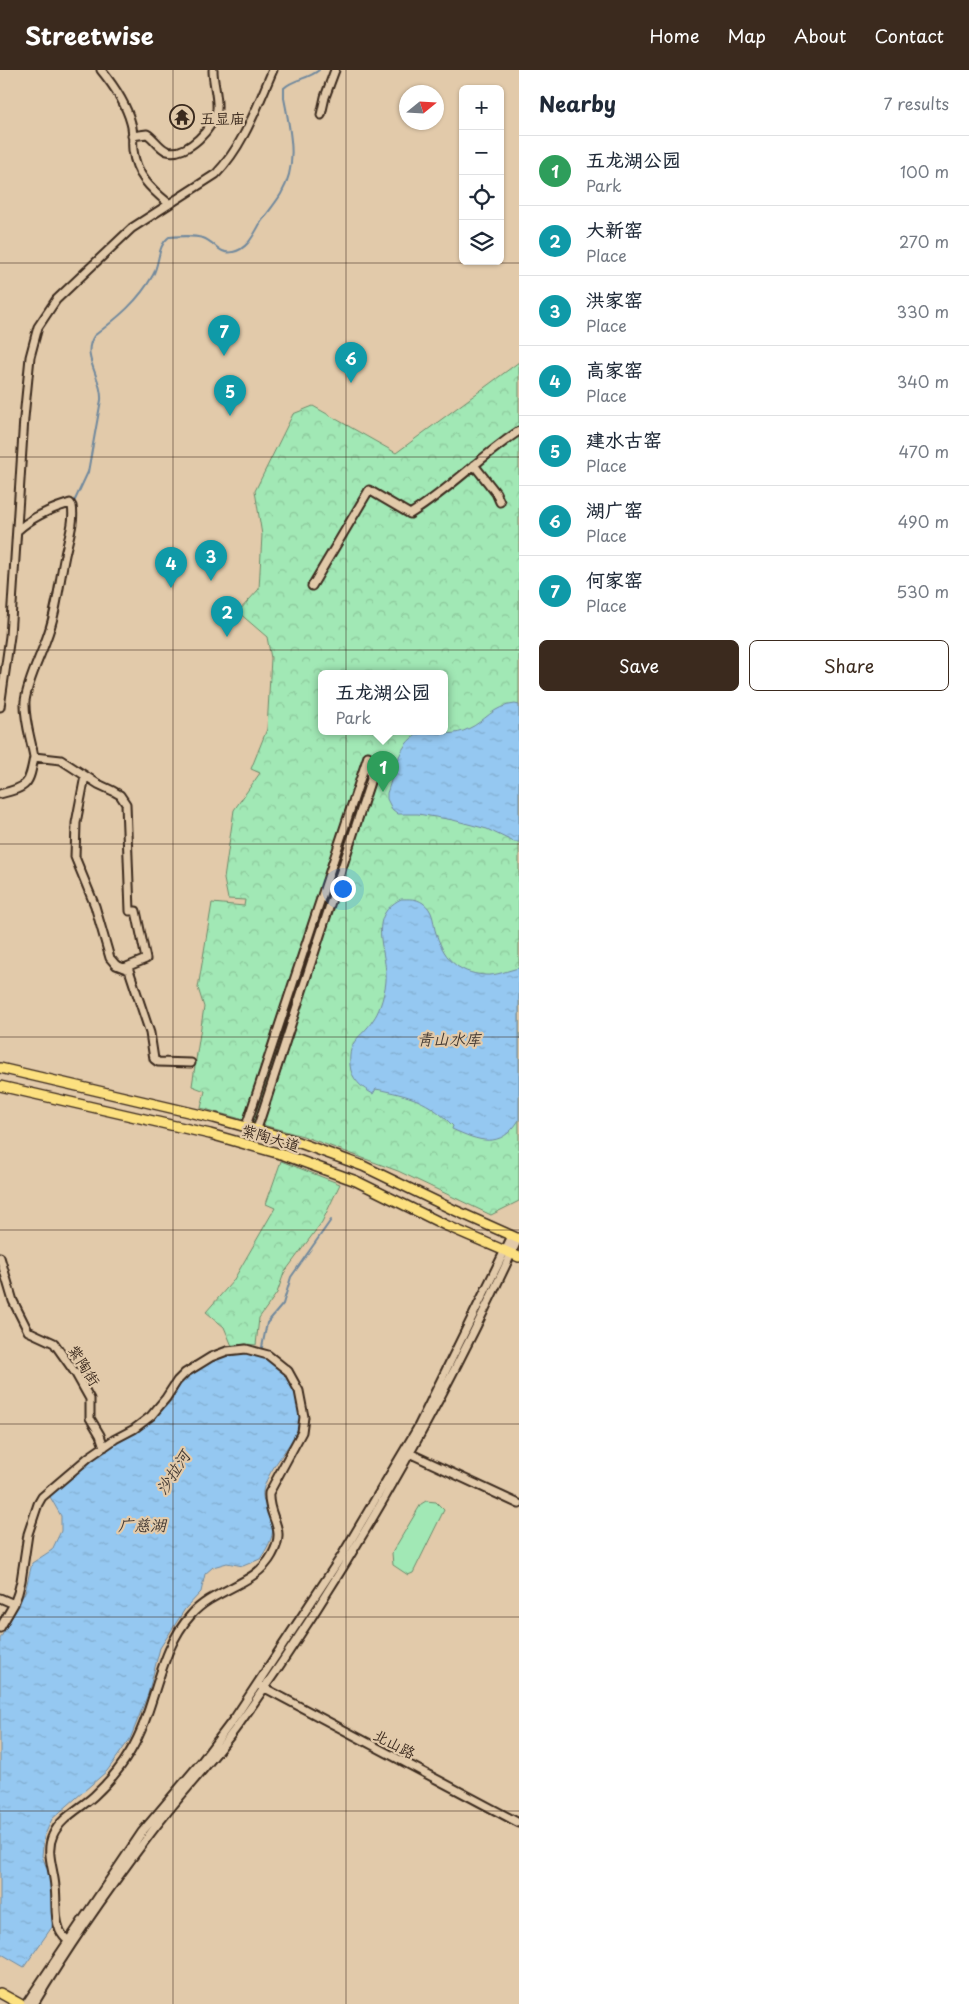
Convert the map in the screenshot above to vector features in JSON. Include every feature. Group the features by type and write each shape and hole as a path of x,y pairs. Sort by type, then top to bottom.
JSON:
{"main road":[{"name":"紫陶大道","path":"0,1068 257,1129 362,1166 516,1238"},
{"name":"紫陶大道","path":"0,1086 210,1134 284,1155 356,1181 445,1225 512,1254"},
{"path":"0,1993 20,2004"}],"street":[{"path":"101,70 122,99 131,123 134,158 142,178 149,188 168,203"},
{"path":"132,136 147,134 164,150 172,152 188,147 207,131 217,110 213,70"},
{"path":"0,707 10,636 24,418 30,357 38,327 56,300 132,228 168,203 216,174 243,138 273,70"},
{"path":"321,115 325,97 335,70"},
{"path":"312,586 369,490 410,514 430,502 519,430"},
{"path":"474,466 496,493 500,502"},
{"path":"0,794 27,784 30,780 34,757 25,701 58,600 70,533 72,506 70,503 30,519 17,531"},
{"path":"246,1126 368,756 372,779 257,1129"},
{"path":"34,757 60,760 120,795 126,804 130,910 136,911 146,959 124,968"},
{"path":"85,776 76,823 75,857 95,906 110,958 116,965 129,970 150,1033 154,1059 158,1062 191,1064"},
{"path":"34,2004 148,1836 214,1758 262,1687 408,1452 438,1388 512,1254 516,1238"},
{"name":"紫陶街","path":"0,1257 13,1301 28,1330 54,1343 76,1374 90,1400 90,1418 100,1435 104,1447"},
{"path":"0,1628 14,1604 21,1581 28,1534 38,1504 47,1492 104,1447 151,1416 177,1381 196,1364 232,1350 246,1349 258,1350 273,1358 288,1371 296,1384 303,1404 304,1417 300,1437 269,1494 269,1503 278,1530 277,1543 269,1560 258,1572 199,1607 186,1620 169,1648 147,1717 129,1753 112,1779 93,1798 66,1819 53,1835 50,1855 55,1885 57,1924 61,1934 67,1940"},
{"path":"408,1452 519,1504"},
{"path":"0,1598 14,1604"},
{"path":"26,2004 67,1940 142,1832 202,1762 262,1687"},
{"name":"北山路","path":"262,1687 519,1823"}],"green space":[{"path":"519,362 519,1201 491,1215 398,1171 303,1136 201,1108 205,1091 192,1086 204,1007 198,988 212,903 244,906 245,900 228,899 224,879 234,810 260,773 251,769 267,729 271,658 267,637 238,612 259,589 262,535 255,491 293,414 313,406 396,453"},
{"path":"281,1161 340,1184 322,1222 284,1273 277,1293 259,1318 256,1345 232,1346 224,1327 206,1312 233,1281 275,1208 266,1204"},
{"path":"426,1501 436,1502 444,1510 413,1573 408,1575 393,1565 392,1553 421,1504"}],"water":[{"path":"507,705 519,705 519,842 514,842 487,829 453,820 418,814 398,814 392,809 387,799 387,793 400,754 412,738 418,735 448,735 463,731"},
{"name":"青山水库","path":"401,899 420,901 429,909 442,948 452,962 459,967 475,974 485,975 498,974 519,968 519,1120 504,1136 497,1139 488,1140 471,1137 452,1129 453,1126 444,1117 418,1100 376,1089 373,1094 361,1086 352,1075 350,1065 351,1049 375,1017 385,988 385,963 381,939 383,917 389,907"},
{"name":"广慈湖","path":"255,1349 275,1361 287,1372 298,1396 300,1414 294,1437 271,1472 264,1487 264,1503 273,1527 270,1540 260,1559 243,1566 227,1563 213,1567 205,1574 201,1592 185,1609 160,1648 148,1694 130,1739 107,1771 52,1819 44,1837 42,1856 52,1881 52,1927 24,1967 0,1953 0,1639 25,1592 32,1563 52,1550 61,1531 61,1516 49,1495 98,1456 125,1437 148,1425 172,1400 182,1381 199,1367 223,1354"}],"waterway":[{"path":"74,502 88,472 101,400 101,392 89,352 94,336 119,316 141,293 153,275 162,245 169,237 191,236 203,238 224,252 233,252 247,244 281,194 287,183 290,171 292,147 284,88 319,70"},
{"name":"沙拉河","path":"261,1352 267,1323 283,1304 291,1277 331,1220"}],"place":[{"name":"五显庙","path":"182,117"},
{"name":"何家窑","path":"224,356"},
{"name":"湖广窑","path":"351,383"},
{"name":"建水古窑","path":"230,416"},
{"name":"洪家窑","path":"211,581"},
{"name":"高家窑","path":"171,588"},
{"name":"大新窑","path":"227,637"},
{"name":"五龙湖公园","path":"383,792"}]}
